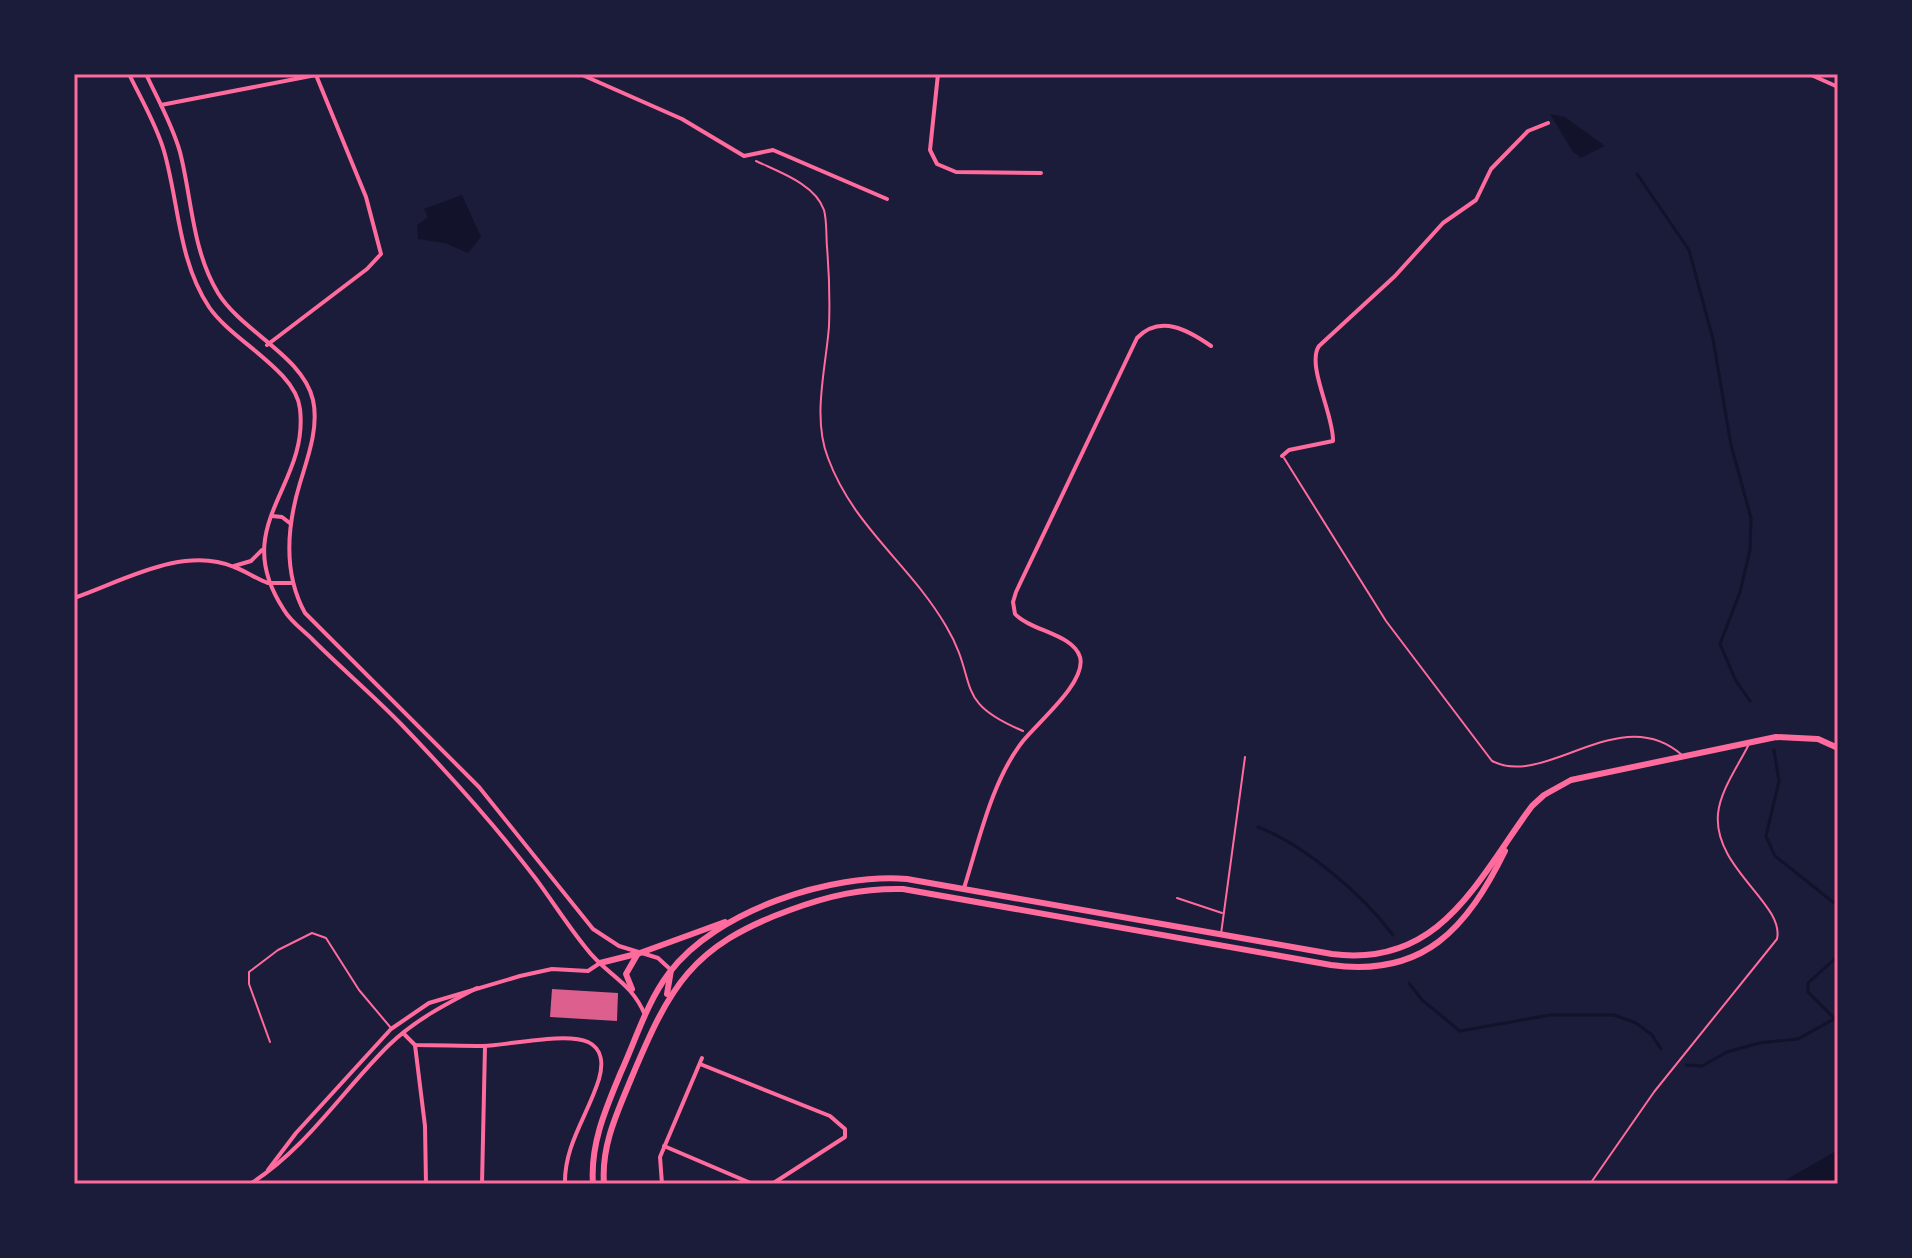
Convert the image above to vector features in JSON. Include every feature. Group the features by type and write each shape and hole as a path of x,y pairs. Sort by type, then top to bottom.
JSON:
{"main road":[{"path":"600,963 640,953 811,891 858,879 907,879 1347,956 1375,955 1405,947 1433,932 1452,915 1544,795 1571,780 1750,742 1800,736 1838,748"},
{"path":"657,1016 690,969 736,932 814,901 870,889 916,891 1331,965 1362,968 1392,965 1428,950 1461,923 1493,875 1516,830"},
{"path":"593,1184 597,1137 645,1016 671,970 699,943 740,918"},
{"path":"632,989 627,968 640,953"},
{"path":"604,1184 605,1150 612,1126 670,985 671,970"}],"street":[{"path":"129,74 163,149 185,254 196,283 228,330 286,378 297,397 300,417 296,443 262,550 268,583 291,619 397,720 479,811 600,963 632,989 645,1016"},
{"path":"146,74 177,145 209,277 230,310 303,376 315,409 311,441 291,524 289,566 310,621 454,760 541,861 593,929 619,946 658,958 671,970"},
{"path":"161,105 319,74 366,197 381,254 367,269 267,345"},
{"path":"580,74 682,119 744,156 773,150 887,199"},
{"path":"938,74 930,150 937,164 956,172 1041,173"},
{"path":"1809,74 1838,87"},
{"path":"1282,456 1289,450 1333,441 1331,416 1314,357 1319,346 1395,276 1443,223 1476,200 1491,169 1528,131 1548,123"},
{"path":"964,888 1004,775 1029,734 1072,686 1081,665 1071,644 1020,619 1012,610 1115,378 1137,338 1156,325 1182,330 1211,346"},
{"path":"271,516 282,517 291,524"},
{"path":"234,566 251,561 262,550"},
{"path":"74,598 167,565 210,562 234,566 268,583 293,583"},
{"path":"268,1170 296,1133 391,1029 429,1003 545,970 588,971 600,963"},
{"path":"250,1184 300,1145 377,1059 404,1034 442,1006 479,987"},
{"path":"404,1034 415,1045 425,1126 426,1184"},
{"path":"415,1045 485,1046 573,1040 590,1043 597,1049 601,1057 599,1079 567,1155 565,1184"},
{"path":"482,1184 485,1046"},
{"path":"369,1052 377,1059"},
{"path":"662,1184 659,1165 664,1146 701,1061 830,1116 847,1132 843,1139 772,1184"},
{"path":"664,1146 753,1184"}],"lane":[{"path":"1282,456 1386,621 1492,761 1518,767 1581,748 1640,736 1665,741 1683,756"},
{"path":"1590,1184 1654,1092 1777,939 1774,917 1729,859 1720,841 1720,804 1750,742"},
{"path":"1221,935 1245,757"},
{"path":"1177,898 1224,913"},
{"path":"270,1042 249,984 249,972 278,950 312,933 326,938 359,990 391,1029"}],"path":[{"path":"744,156 788,176 808,190 823,209 829,323 821,429 827,457 838,481 859,520 889,548 945,624 962,655 969,691 979,708 1029,734"}],"shaded area":[{"path":"1550,114 1565,117 1605,146 1581,158 1573,152"},
{"path":"462,195 481,237 468,253 445,243 418,239 417,225 428,217 424,209"},
{"path":"1838,1150 1838,1184 1780,1184 1784,1181"}],"building":[{"path":"552,989 618,993 617,1021 550,1017"}],"waterway":[{"path":"1637,174 1689,250 1713,339 1731,445 1751,518 1750,550 1740,592 1720,644 1736,681 1750,701"},
{"path":"1774,750 1779,781 1766,836 1775,856 1838,906"},
{"path":"1258,827 1295,846 1332,873 1366,904 1393,935"},
{"path":"1838,956 1808,983 1808,992 1838,1022"},
{"path":"1409,983 1422,1000 1460,1031 1550,1015 1614,1015 1636,1023 1652,1035 1661,1049"},
{"path":"1686,1065 1702,1066 1727,1052 1759,1043 1798,1039 1834,1019"}]}
